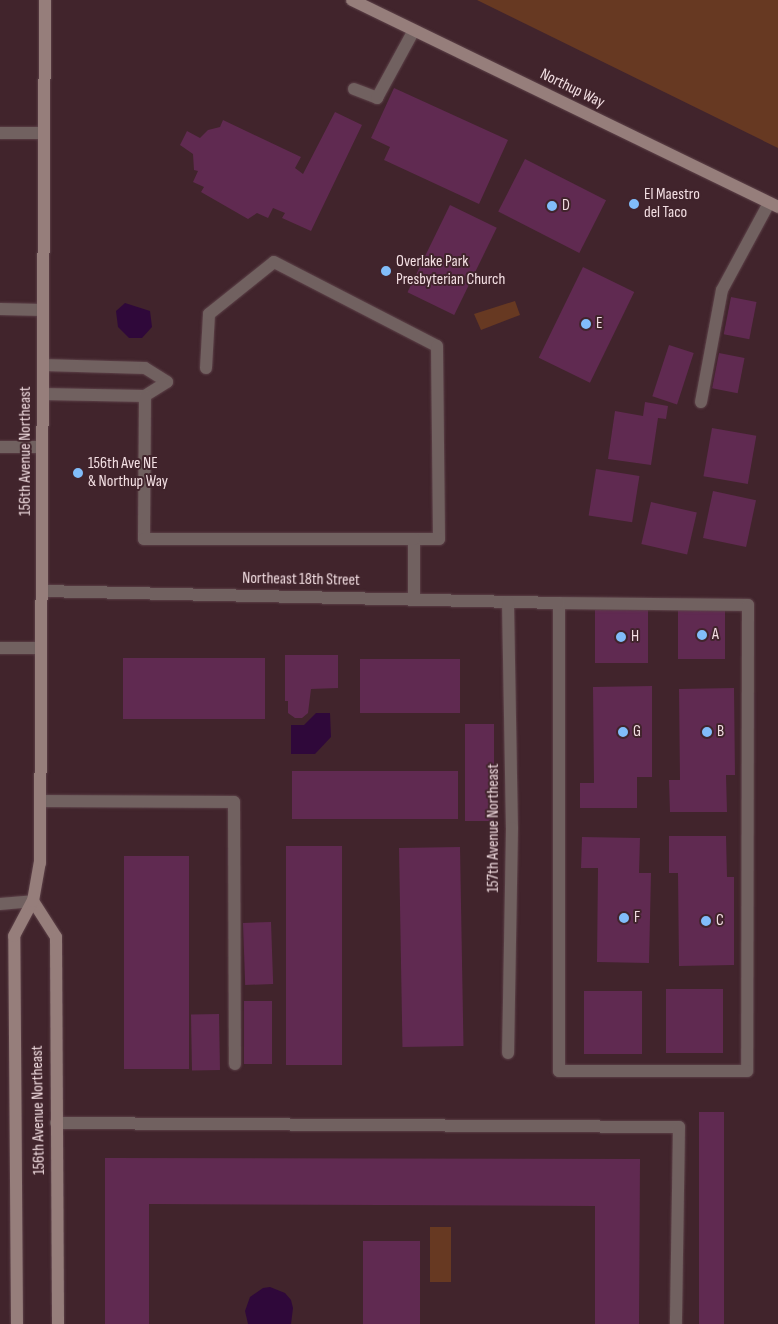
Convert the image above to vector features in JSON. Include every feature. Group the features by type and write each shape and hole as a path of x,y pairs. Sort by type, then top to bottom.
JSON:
{"main road":[{"name":"156th Avenue Northeast","path":"17,1324 14,936 33,902 40,863 45,0"},
{"name":"Northup Way","path":"352,0 774,205"},
{"name":"156th Avenue Northeast","path":"33,902 56,937 58,1324"}],"street":[{"path":"354,89 377,98 414,30"},
{"path":"0,133 44,133"},
{"path":"701,402 722,290 774,205"},
{"path":"145,396 144,539 439,539 437,346 274,262 209,314 206,368"},
{"path":"0,309 43,310"},
{"path":"43,365 145,368 167,382 145,396 43,394"},
{"path":"0,447 42,447"},
{"path":"414,539 414,598"},
{"name":"Northeast 18th Street","path":"42,591 414,598 508,602 748,605 747,1071 559,1071 559,603"},
{"name":"157th Avenue Northeast","path":"508,602 512,828 508,1053"},
{"path":"0,648 42,648"},
{"path":"40,801 234,802 235,1064"},
{"path":"0,904 33,902"},
{"path":"56,1123 679,1127 676,1324"}],"shaded area":[{"path":"477,0 778,0 778,148"},
{"path":"515,301 520,315 481,330 474,314"},
{"path":"125,303 150,311 152,327 142,338 129,338 118,327 116,311"},
{"path":"316,713 330,713 331,737 315,754 291,754 291,725 304,725"},
{"path":"430,1227 451,1227 451,1282 430,1282"},
{"path":"270,1287 285,1293 291,1300 293,1308 291,1324 248,1324 245,1311 250,1297 263,1288"}],"building":[{"path":"394,88 508,140 479,204 384,160 390,147 371,138"},
{"path":"335,112 362,125 311,231 282,218 285,213 273,208 268,218 257,213 248,219 201,192 204,187 193,182 198,171 194,170 193,154 180,145 187,131 200,138 208,130 220,127 223,120 301,157 295,168 303,174"},
{"name":"D","path":"525,159 606,200 579,253 498,212"},
{"path":"450,205 497,228 454,315 407,292"},
{"name":"E","path":"583,267 634,292 590,383 539,358"},
{"path":"731,297 757,302 749,339 724,334"},
{"path":"669,345 694,353 677,404 652,396"},
{"path":"719,353 745,358 738,393 712,388"},
{"path":"645,402 668,406 666,419 658,418 651,465 608,459 615,411 643,416"},
{"path":"712,428 756,436 748,484 703,476"},
{"path":"596,469 639,476 632,522 589,515"},
{"path":"713,491 756,500 746,547 703,538"},
{"path":"651,502 697,513 687,554 641,544"},
{"name":"H","path":"595,610 648,610 648,663 595,663"},
{"name":"A","path":"678,610 725,610 725,659 678,659"},
{"path":"285,655 338,655 338,688 311,689 308,713 302,718 295,718 288,713 288,701 285,701"},
{"path":"123,658 265,658 265,719 123,719"},
{"path":"360,659 460,659 460,713 360,713"},
{"name":"G","path":"652,686 652,777 637,777 637,808 580,808 580,783 594,783 593,687"},
{"name":"B","path":"734,688 735,775 726,775 727,812 670,812 669,780 680,780 679,689"},
{"path":"465,724 494,724 494,821 465,821"},
{"path":"292,771 458,771 458,819 292,819"},
{"name":"C","path":"669,836 726,836 727,877 734,877 734,965 679,966 678,873 669,873"},
{"name":"F","path":"582,837 640,838 639,873 651,873 649,963 597,962 598,868 581,868"},
{"path":"286,846 342,846 342,1065 286,1065"},
{"path":"460,847 463,1046 402,1047 399,848"},
{"path":"124,856 189,856 189,1069 124,1069"},
{"path":"271,922 273,984 245,985 243,923"},
{"path":"666,989 723,989 723,1053 666,1053"},
{"path":"584,991 642,991 642,1054 584,1054"},
{"path":"244,1001 272,1001 272,1064 244,1064"},
{"path":"191,1014 219,1014 220,1070 192,1070"},
{"path":"699,1112 724,1112 724,1324 699,1324"},
{"path":"105,1158 640,1159 639,1324 595,1324 595,1206 149,1204 149,1324 105,1324"},
{"path":"363,1241 420,1241 420,1324 363,1324"}],"place":[{"name":"El Maestro del Taco","path":"634,204"},
{"name":"D","path":"552,206"},
{"name":"Overlake Park Presbyterian Church","path":"386,271"},
{"name":"E","path":"586,324"},
{"name":"156th Ave NE & Northup Way","path":"78,473"},
{"name":"A","path":"702,635"},
{"name":"H","path":"621,637"},
{"name":"G","path":"623,732"},
{"name":"B","path":"707,732"},
{"name":"F","path":"624,918"},
{"name":"C","path":"706,921"}]}
